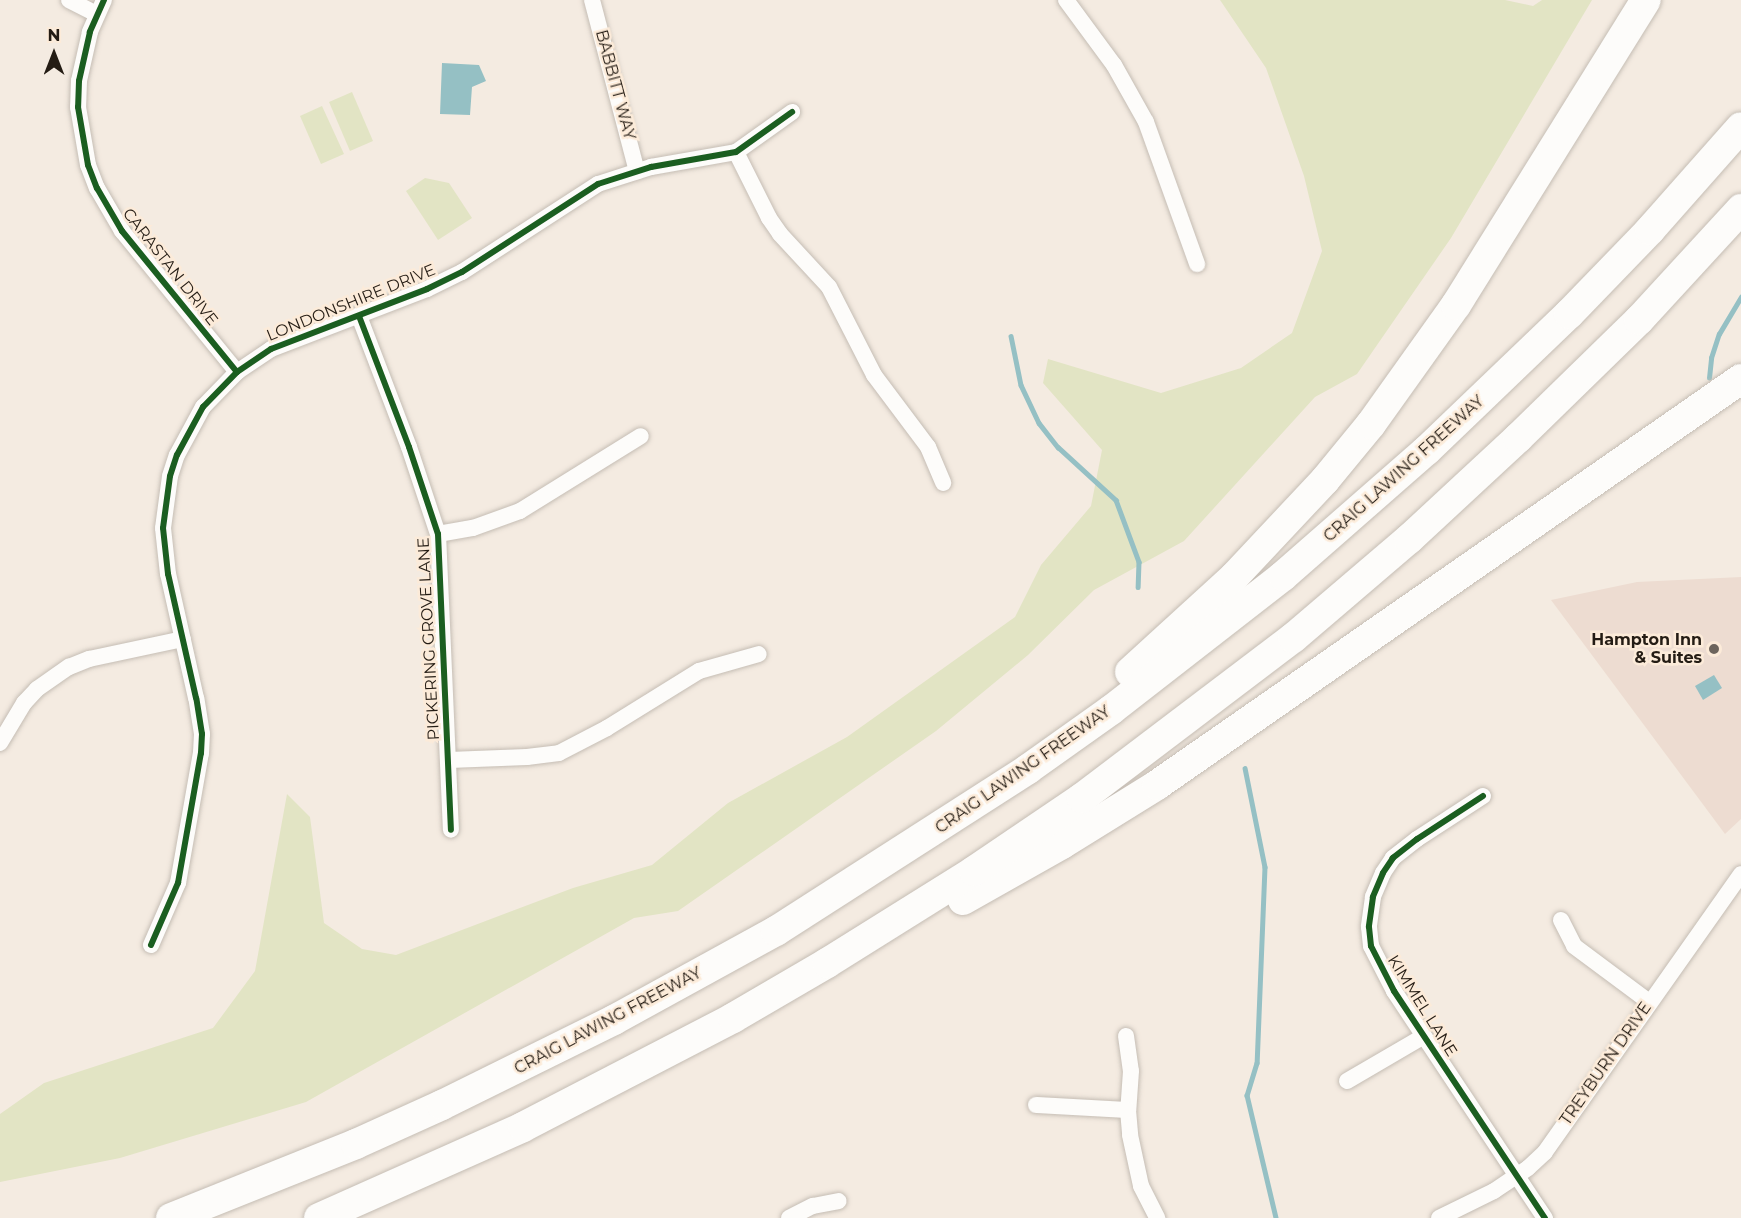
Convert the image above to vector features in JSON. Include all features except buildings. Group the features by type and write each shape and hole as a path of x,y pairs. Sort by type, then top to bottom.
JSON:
{"highway":[{"path":"956,817 1167,639 1234,577 1325,480 1371,424 1456,305 1646,0"},
{"name":"CRAIG LAWING FREEWAY","path":"171,1218 356,1144 532,1062 765,937 956,817 1111,710 1283,576 1427,450 1569,314 1650,230 1741,127"},
{"path":"320,1218 413,1178 600,1089 733,1018 827,963 974,871 1082,798 1293,638 1409,539 1518,438 1639,320 1741,209"},
{"path":"827,963 939,914 1062,844 1157,785 1741,379"}],"street":[{"path":"69,0 100,7"},
{"name":"BABBITT WAY","path":"592,0 637,171"},
{"path":"1066,0 1131,91 1152,136 1197,264"},
{"name":"CARASTAN DRIVE","path":"100,7 82,64 78,107 83,148 97,188 122,231 237,372"},
{"name":"LONDONSHIRE DRIVE","path":"151,945 178,883 201,753 202,734 196,698 164,547 165,505 170,476 180,447 202,407 237,372 271,349 427,289 462,272 598,184 637,171 736,152 792,112"},
{"path":"736,152 769,218 780,234 829,287 874,375 928,447 944,483"},
{"name":"PICKERING GROVE LANE","path":"359,316 409,447 438,534 451,830"},
{"path":"438,534 473,528 520,511 641,436"},
{"path":"0,742 24,703 37,689 69,667 89,659 183,639"},
{"path":"449,760 527,757 559,753 607,728 699,671 759,654"},
{"name":"KIMMEL LANE","path":"1483,796 1403,848 1383,873 1373,897 1369,927 1371,946 1383,974 1519,1175 1545,1218"},
{"name":"TREYBURN DRIVE","path":"1439,1218 1469,1205 1519,1175 1545,1152 1741,874"},
{"path":"1561,920 1574,946 1649,1002"},
{"path":"1126,1036 1131,1071 1128,1110 1136,1168 1157,1218"},
{"path":"1347,1081 1424,1036"},
{"path":"1036,1105 1128,1110"},
{"path":"789,1218 813,1206 839,1201"}],"shaded area":[{"path":"1741,577 1741,819 1725,834 1551,600 1637,582"}],"green space":[{"path":"1220,0 1505,0 1533,6 1542,0 1592,0 1451,238 1357,374 1315,397 1184,541 1094,590 1028,655 936,731 678,911 634,918 306,1102 120,1158 0,1182 0,1114 44,1083 213,1028 255,971 287,794 310,817 324,923 362,949 396,955 573,888 652,865 728,803 847,737 1015,617 1041,565 1091,506 1102,450 1043,383 1048,359 1161,393 1241,368 1292,333 1322,251 1304,176 1266,68"},
{"path":"352,92 373,141 350,151 329,102"},
{"path":"322,106 344,154 321,164 300,116"},
{"path":"425,178 449,183 472,218 438,240 406,191"}],"water":[{"path":"442,63 479,65 486,81 472,87 470,115 440,114"},
{"path":"1714,675 1722,688 1703,700 1695,686"}],"waterway":[{"path":"1709,378 1711,358 1719,334 1741,297"},
{"path":"1011,336 1021,385 1039,423 1058,447 1116,500 1139,562 1138,587"},
{"path":"1245,768 1265,867 1257,1063 1247,1095 1276,1218"}],"cycle path":[{"path":"104,0 90,32 79,81 78,107 88,165 97,188 122,231 237,372"},
{"path":"151,945 178,883 201,753 202,734 196,698 168,574 163,528 170,476 177,455 203,407 237,372 271,349 427,289 462,272 598,184 651,167 736,152 792,112"},
{"path":"359,316 409,447 438,534 451,830"},
{"path":"1483,796 1417,839 1393,858 1383,873 1373,897 1369,927 1371,946 1394,991 1545,1218"}],"place":[{"name":"Hampton Inn & Suites","path":"1714,649"}]}
